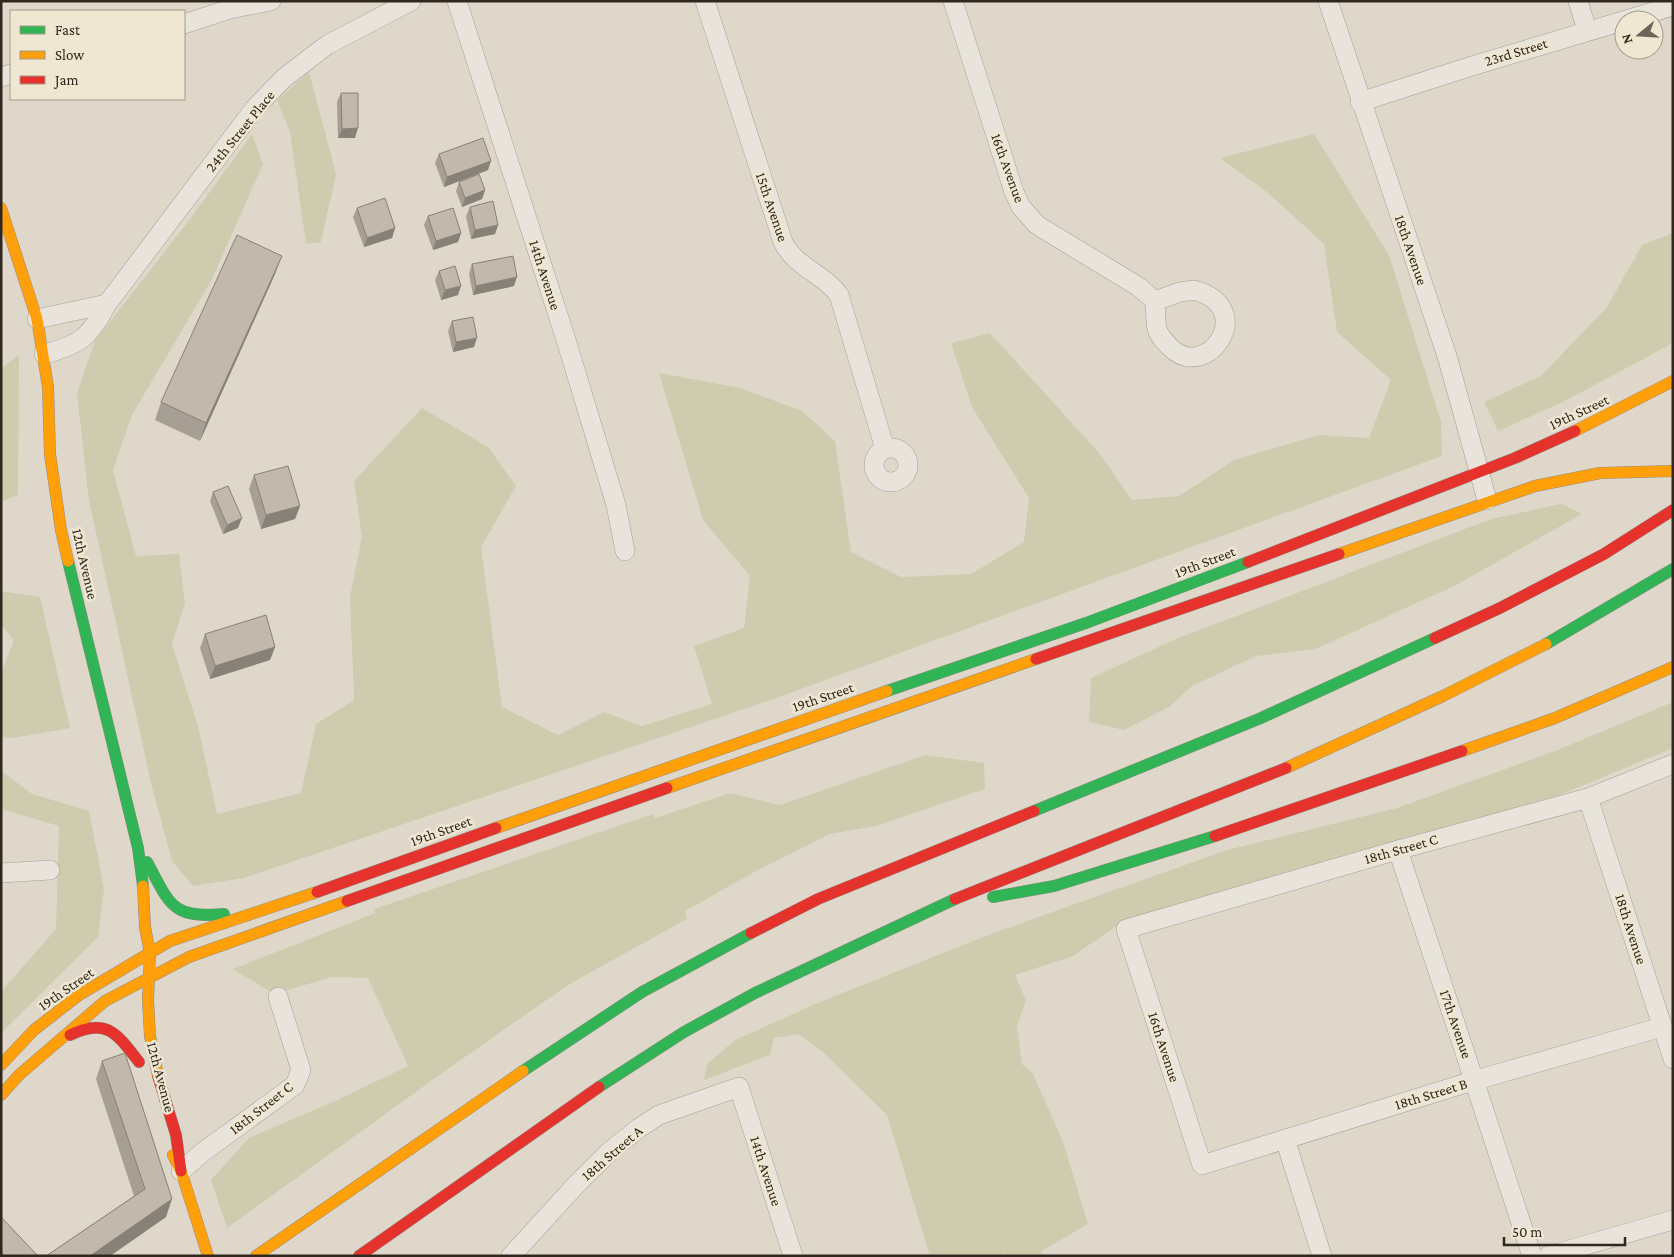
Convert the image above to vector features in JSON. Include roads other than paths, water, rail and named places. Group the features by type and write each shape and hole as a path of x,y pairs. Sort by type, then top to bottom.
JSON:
{"main road":[{"name":"12th Avenue","path":"1,208 37,319 48,387 50,454 61,530 138,848 143,876 145,927 150,953 150,1036 155,1067 176,1135 181,1171"},
{"name":"19th Street","path":"1,1065 34,1030 79,995 170,941 274,907 722,748 1086,623 1481,472 1600,419 1673,381"},
{"path":"1,1095 19,1075 105,1001 189,958 810,737 1432,522 1487,500 1572,477 1626,471 1673,471"},
{"path":"1652,523 1673,505"},
{"path":"256,1256 583,1030 642,992 712,952 818,899 1270,714 1508,604 1588,563 1673,510"},
{"path":"359,1256 584,1096 684,1032 754,993 935,907 1300,762 1356,737 1516,660 1673,568"},
{"path":"935,907 1054,886 1192,844 1556,718 1673,667"},
{"path":"138,848 153,872 159,888 169,902 183,913 194,917 207,917 274,907"},
{"name":"12th Avenue","path":"134,1003 135,962 145,927"},
{"name":"12th Avenue","path":"58,1041 85,1027 108,1028 121,1038 140,1066 135,1036"},
{"name":"12th Avenue","path":"164,1138 181,1171 208,1256"}],"street":[{"path":"185,23 202,10 230,9 271,1"},
{"name":"24th Street Place","path":"44,354 70,347 94,329 107,304 254,109 284,78 327,44 411,1"},
{"name":"14th Avenue","path":"457,1 567,343 616,505 625,551"},
{"name":"15th Avenue","path":"705,1 783,242 794,258 826,281 839,295 885,450"},
{"name":"16th Avenue","path":"953,1 1014,192 1021,207 1037,225 1139,287 1155,301"},
{"name":"18th Avenue","path":"1328,1 1360,102 1447,356 1481,472 1487,500"},
{"path":"1578,1 1587,30"},
{"name":"23rd Street","path":"1360,102 1587,30 1673,6"},
{"path":"37,319 107,304"},
{"name":"18th Street C","path":"1126,929 1398,850 1588,798 1673,764"},
{"name":"18th Avenue","path":"1588,798 1673,1059"},
{"name":"17th Avenue","path":"1398,850 1476,1080 1532,1256"},
{"path":"1,873 50,870"},
{"name":"16th Avenue","path":"1126,929 1202,1165"},
{"name":"18th Street C","path":"181,1171 203,1152 295,1085 301,1070 278,997"},
{"name":"18th Street B","path":"1202,1165 1476,1080 1662,1027"},
{"name":"14th Avenue","path":"739,1087 793,1256"},
{"name":"18th Street A","path":"510,1256 574,1187 610,1152 639,1128 659,1115 739,1087"},
{"path":"1285,1139 1322,1256"},
{"path":"1548,1256 1673,1220"}]}
